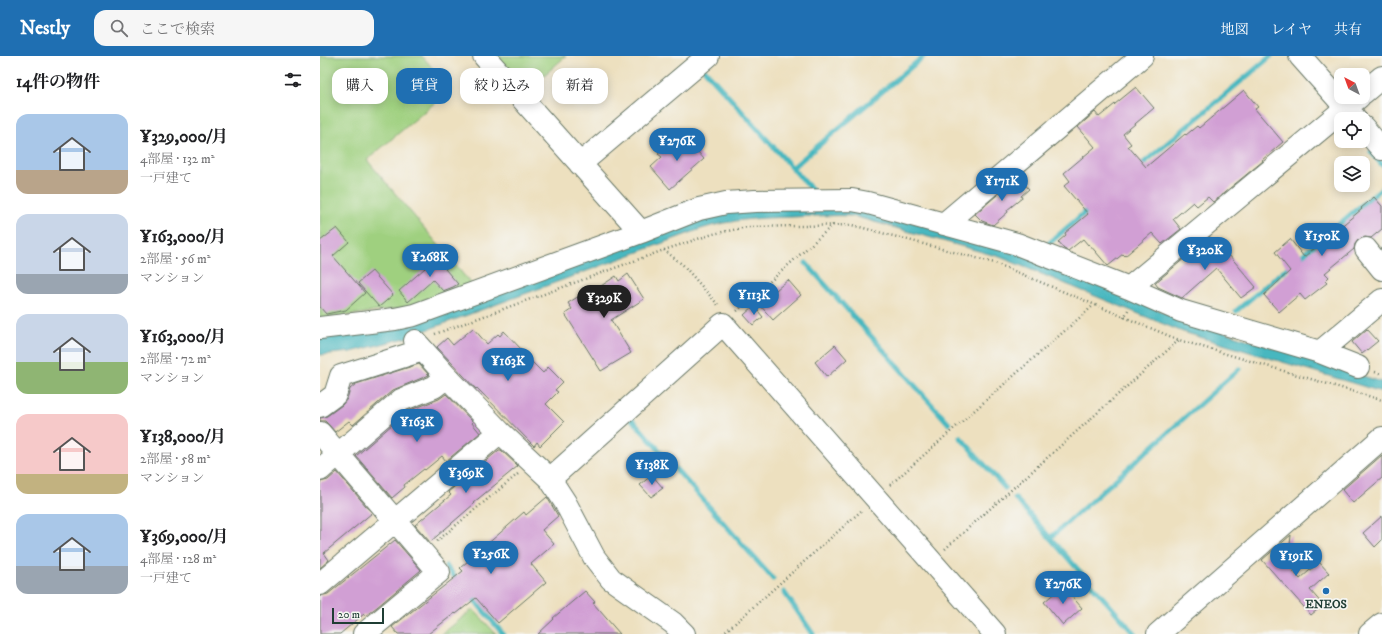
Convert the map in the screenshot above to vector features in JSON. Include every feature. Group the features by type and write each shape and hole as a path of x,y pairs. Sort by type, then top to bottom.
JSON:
{"street":[{"path":"484,56 641,232"},
{"path":"580,164 708,56"},
{"path":"944,224 1142,56"},
{"path":"1129,288 1354,108 1300,56"},
{"path":"1370,88 1382,77"},
{"path":"1370,135 1382,148"},
{"path":"320,328 395,319 414,315 641,232 699,209 755,201 852,200 868,203 1017,244 1129,288 1181,311 1320,352 1358,367"},
{"path":"1366,250 1382,269"},
{"path":"1320,352 1382,300"},
{"path":"550,479 726,321 931,562 995,634"},
{"path":"320,406 335,395 341,376 419,346 500,432 550,479 565,502 594,558 611,580 673,623 684,634"},
{"path":"320,470 401,400 434,387 447,377"},
{"path":"320,584 500,432"},
{"path":"320,433 439,572 364,634"},
{"path":"1158,634 1382,438"},
{"path":"1370,634 1382,624"}],"path":[{"path":"664,250 683,265 726,321 833,225"},
{"path":"419,346 664,250 713,234 747,227 852,225 995,263 1179,340 1382,400"},
{"path":"723,634 1094,305"},
{"path":"1124,318 1127,312"},
{"path":"931,562 1179,340"},
{"path":"423,553 532,462"}],"green space":[{"path":"320,56 422,56 433,68 396,68 396,104 433,104 367,160 473,286 418,306 320,319"},
{"path":"493,56 566,56 544,75 544,68 503,68"},
{"path":"473,609 496,634 442,634"}],"water":[{"path":"854,206 1011,249 1176,317 1382,382 1382,392 1183,332 1000,257 853,216 757,219 735,221 701,229 405,338 351,352 320,355 320,337 704,216 731,210"}],"building":[{"path":"1136,87 1154,108 1123,134 1131,144 1128,146 1146,167 1185,134 1186,135 1197,126 1199,128 1244,90 1258,107 1255,109 1283,142 1262,160 1263,161 1213,202 1208,197 1197,206 1193,202 1173,219 1181,229 1162,244 1152,233 1125,256 1123,254 1108,266 1083,239 1068,251 1058,242 1066,235 1065,233 1088,214 1064,186 1070,181 1064,173 1095,147 1078,127 1095,112 1099,117"},
{"path":"685,137 704,159 670,189 651,167 662,157 658,154 673,141 676,145"},
{"path":"1018,177 1029,189 1021,196 1022,198 1007,210 1008,212 993,225 982,221 975,214"},
{"path":"1374,197 1382,206 1382,229 1371,238 1365,237 1358,240 1354,249 1325,273 1329,277 1325,281 1327,283 1305,300 1300,294 1279,312 1264,295 1290,271 1275,252 1290,239 1304,257 1362,209 1361,208"},
{"path":"337,228 349,242 333,256 365,293 346,310 326,314 320,307 320,241"},
{"path":"1210,237 1227,257 1229,255 1256,287 1241,298 1216,268 1182,298 1158,287 1155,283"},
{"path":"442,253 451,264 445,269 458,284 443,291 433,280 408,302 399,291"},
{"path":"372,271 393,295 379,307 358,283"},
{"path":"628,274 644,299 611,320 631,353 601,371 565,314 572,309 568,303 584,293 586,296 616,276 619,281"},
{"path":"788,280 801,295 773,320 759,304"},
{"path":"754,306 763,317 753,325 744,315"},
{"path":"473,328 487,344 498,334 500,336 504,331 521,349 520,350 543,373 548,367 563,382 555,390 558,392 546,404 564,422 540,446 537,442 534,446 477,388 476,389 437,347 447,338 453,345"},
{"path":"1367,329 1378,341 1362,354 1352,342"},
{"path":"835,345 847,359 827,377 815,362"},
{"path":"419,364 429,375 393,390 353,425 349,421 335,432 325,421 320,421 320,418 327,416 342,405 347,399 350,389 356,384"},
{"path":"446,394 473,422 472,423 480,433 446,461 442,456 425,470 424,469 404,485 405,487 392,498 356,456 408,411 439,399"},
{"path":"499,450 501,450 518,466 473,503 474,504 430,542 415,525 451,495 448,492"},
{"path":"1382,455 1382,478 1353,503 1342,490"},
{"path":"337,472 372,513 324,553 329,560 320,568 320,482 328,480"},
{"path":"652,475 663,488 651,497 640,485"},
{"path":"547,497 558,516 542,530 554,544 531,564 546,582 498,623 476,598 428,634 398,634 392,627 463,571 460,568 524,512 526,515"},
{"path":"1382,516 1382,540 1375,547 1363,533"},
{"path":"1291,535 1288,565 1300,579 1319,562 1329,573 1310,590 1323,605 1311,615 1262,560"},
{"path":"395,540 421,570 377,607 365,616 364,614 340,634 320,634 320,596 328,594"},
{"path":"1063,586 1082,608 1063,625 1044,602"},
{"path":"585,591 595,602 593,603 620,634 538,634 554,619 553,618"}],"waterway":[{"path":"792,168 924,56"},
{"path":"1139,167 1271,56"},
{"path":"703,68 812,190"},
{"path":"1371,152 1382,165"},
{"path":"1298,259 1382,188"},
{"path":"1047,245 1090,208"},
{"path":"806,263 949,424"},
{"path":"1236,311 1292,264"},
{"path":"1050,538 1239,369"},
{"path":"629,416 773,579"},
{"path":"960,437 1005,488"},
{"path":"1015,498 1135,634"},
{"path":"446,566 459,582"},
{"path":"784,592 813,634"},
{"path":"470,595 503,634"}],"place":[{"name":"ENEOS","path":"1326,591"}]}
